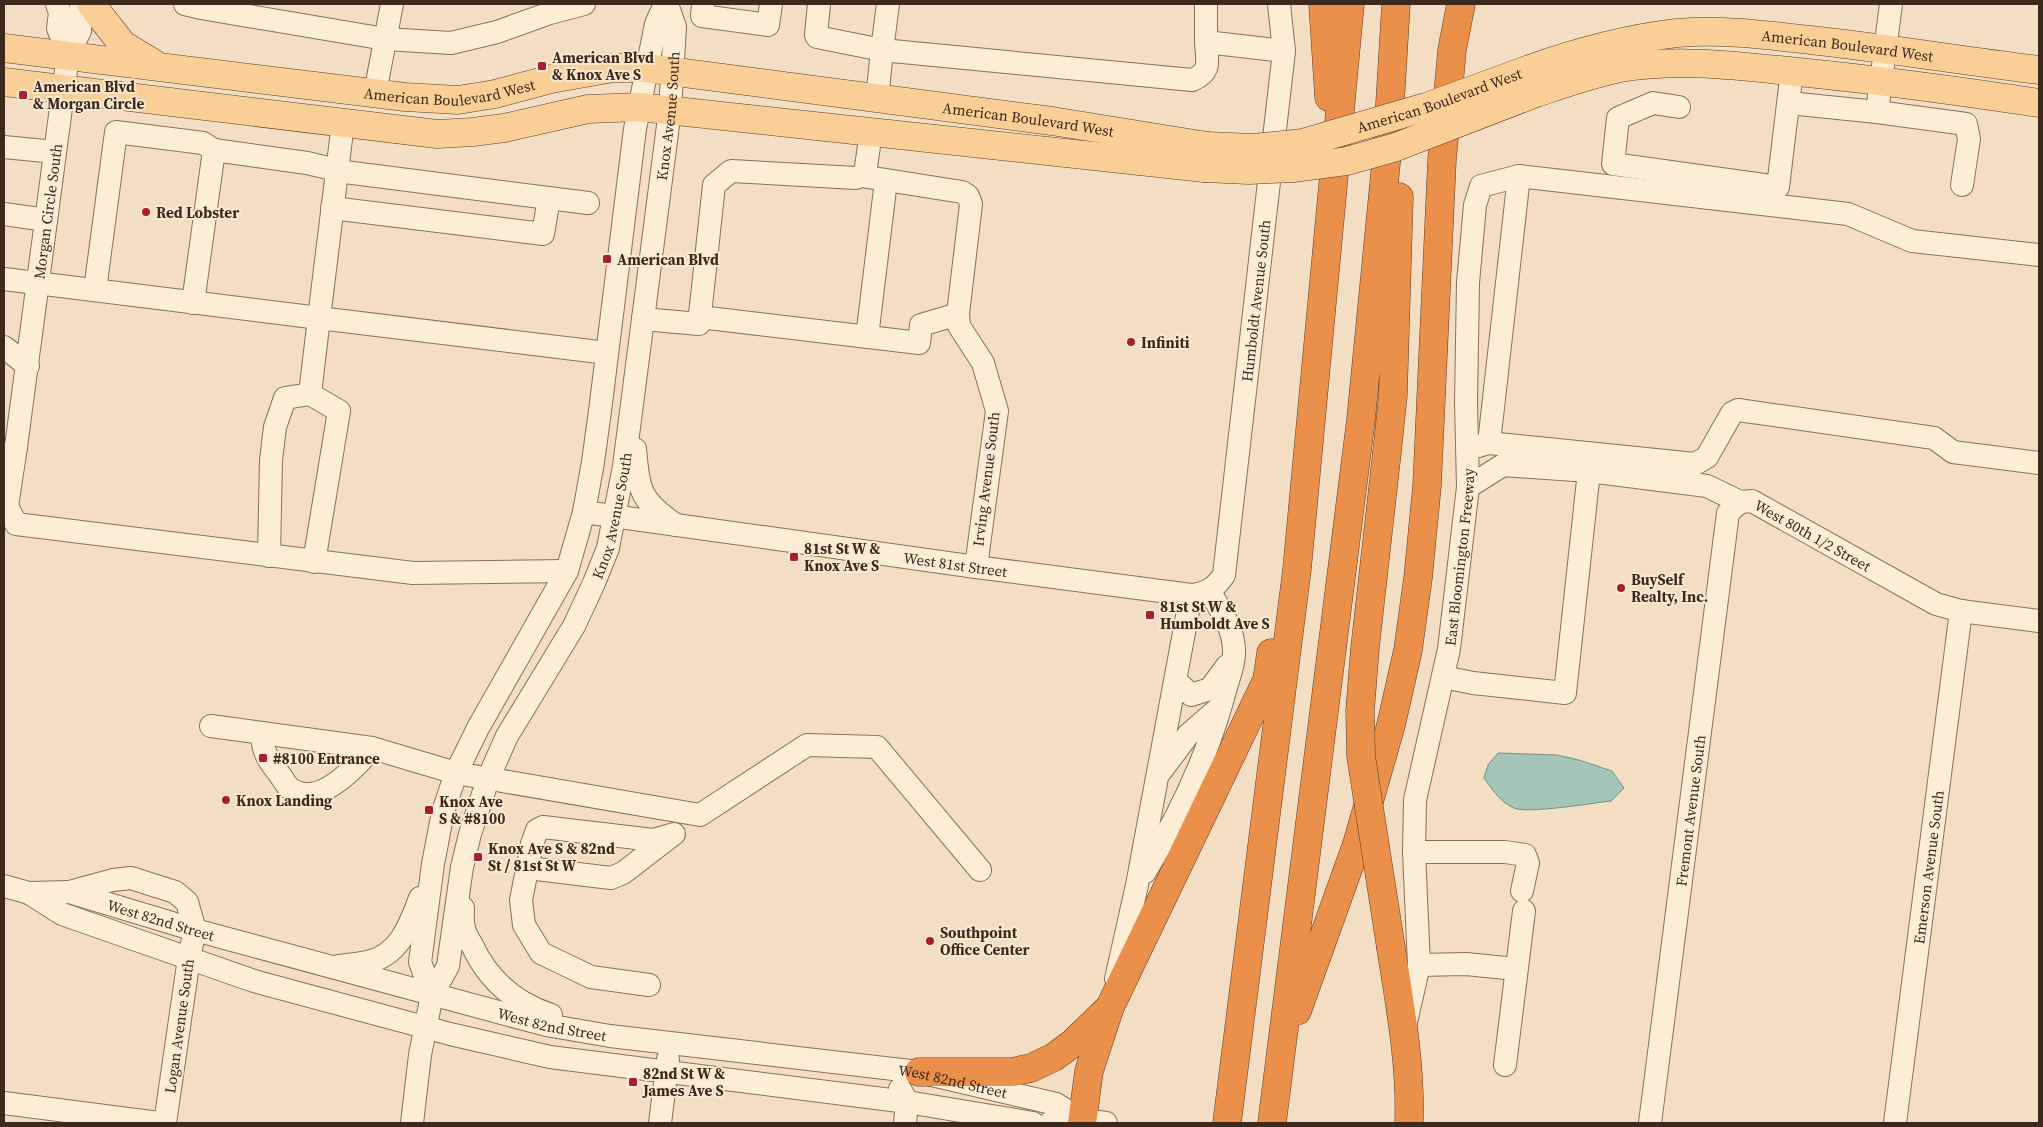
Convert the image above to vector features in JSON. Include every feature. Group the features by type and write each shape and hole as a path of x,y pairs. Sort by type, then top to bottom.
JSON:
{"highway":[{"path":"1323,4 1328,94 1338,146"},
{"path":"1227,1123 1297,569 1350,4"},
{"path":"1279,1062 1358,844 1391,726 1408,650 1427,486 1443,150 1452,50 1461,4"},
{"path":"1272,1123 1361,419 1387,153 1395,12"},
{"path":"1395,12 1402,132 1393,395 1365,648 1360,711 1361,756 1404,1032 1410,1102 1409,1123"},
{"path":"1090,1122 1089,1071 1110,1008 1266,680 1312,417"},
{"path":"919,1072 1012,1072 1031,1068 1054,1057 1073,1043 1110,1008"}],"main road":[{"path":"91,4 122,45 158,66"},
{"name":"American Boulevard West","path":"1531,82 1600,46 1679,33 1718,32 1758,34 1885,48 2039,70"},
{"name":"American Boulevard West","path":"4,48 376,93 458,100 495,94 551,79 613,68 646,68 1052,122 1206,157"},
{"name":"American Boulevard West","path":"4,82 437,134 504,128 588,109 639,108 871,132 1206,157 1254,148 1303,143 1426,107 1531,82 1575,80 1619,68 1665,63 1722,64 1792,71 1882,81 2039,103"},
{"path":"871,132 877,99"}],"street":[{"path":"56,4 60,13 58,28 68,55"},
{"path":"68,55 80,31 81,4"},
{"path":"186,4 385,39 451,43 497,32 550,13 584,4"},
{"path":"376,93 392,4"},
{"name":"Knox Avenue South","path":"432,995 420,962 433,864 443,812 456,773 499,689 567,570 584,512 593,462 639,108 656,24 666,4"},
{"name":"Knox Avenue South","path":"412,1123 425,1028 432,995 448,966 462,867 470,834 488,779 506,736 574,626 608,548 615,517 631,410 670,110 675,27 666,4"},
{"path":"703,4 702,16 768,24 771,4"},
{"path":"819,4 817,37 882,50 1192,80 1202,76 1208,68 1206,4"},
{"path":"877,99 888,4"},
{"name":"Humboldt Avenue South","path":"1200,593 1218,585 1224,574 1284,51 1279,4"},
{"path":"1877,112 1891,4"},
{"path":"1206,42 1284,51"},
{"name":"Morgan Circle South","path":"68,55 28,366 10,453 7,506 16,524 269,556"},
{"path":"1679,107 1653,103 1618,118 1613,164 1778,187 1792,71"},
{"path":"1789,103 1966,124 1968,139 1962,185"},
{"path":"310,394 343,124"},
{"path":"95,290 116,132 203,143 214,150 307,163 337,170 588,203"},
{"path":"865,174 871,132"},
{"path":"4,147 55,152"},
{"path":"193,302 214,150"},
{"path":"643,319 699,324 714,185 731,171 740,170 856,178 865,174"},
{"path":"700,317 919,343 922,325 958,314 971,204 968,196 962,192 886,181 867,177 865,174"},
{"path":"1489,443 1519,176 1848,214 1912,241 2039,255"},
{"name":"East Bloomington Freeway","path":"1404,1032 1419,965 1414,852 1415,800 1449,649 1468,487 1466,401 1468,283 1475,206 1481,186 1519,176"},
{"path":"867,337 886,181"},
{"path":"332,208 544,234 549,198"},
{"path":"4,214 46,220"},
{"path":"4,279 607,353"},
{"name":"Irving Avenue South","path":"958,314 959,326 983,363 997,411 976,567"},
{"path":"4,347 28,366"},
{"path":"314,562 339,410 310,394 285,398 275,427 271,460 269,556 314,562 413,573 567,570"},
{"path":"631,410 637,479 641,492 656,512 677,526"},
{"path":"1468,450 1489,443 1695,464 1707,457 1732,413 1738,410 1934,438 1952,452 2039,463"},
{"name":"West 80th 1/2 Street","path":"1468,487 1503,465 1589,471 1707,486 1740,502 1752,501 1936,604 1961,611 2039,621"},
{"path":"1443,677 1473,683 1565,693 1589,471"},
{"name":"Fremont Avenue South","path":"1650,1123 1728,513 1740,502"},
{"name":"West 81st Street","path":"584,512 976,567 1200,593"},
{"path":"1110,1008 1137,885 1176,681 1200,593 1225,616 1232,635 1234,655 1221,706 1192,784 1167,836 1137,885"},
{"name":"Emerson Avenue South","path":"1895,1123 1961,611"},
{"path":"1176,681 1191,695 1210,690 1234,655"},
{"path":"1158,775 1188,735 1221,706"},
{"path":"211,726 372,748 456,773 700,815"},
{"path":"262,733 262,747 266,757 291,790 303,794 318,794 328,788 359,763 372,748"},
{"path":"1151,810 1180,769 1208,743"},
{"path":"528,868 611,878 623,873 700,815 807,745 877,747 980,870"},
{"path":"650,985 591,977 541,953 524,926 522,900 537,830 543,827 653,840 674,834"},
{"path":"1414,852 1505,852 1524,855 1528,863 1505,1065"},
{"path":"329,967 368,962 392,950 409,926 433,864"},
{"path":"462,867 464,928 480,962 492,977 518,1000 534,1009 610,1036"},
{"path":"68,892 113,880 132,878 175,892 187,902 195,930"},
{"name":"West 82nd Street","path":"4,886 29,893 62,914 254,981 425,1028 550,1057 666,1073 906,1112 947,1108 1033,1123"},
{"name":"West 82nd Street","path":"29,893 68,892 195,930 546,1025 671,1044 919,1072 1056,1104 1090,1122"},
{"name":"Logan Avenue South","path":"165,1123 189,958 195,930"},
{"path":"1419,965 1466,964 1516,969"},
{"path":"660,1123 671,1044"},
{"path":"889,1068 906,1112"},
{"path":"4,1103 159,1123"},
{"path":"947,1108 987,1123"},
{"path":"1050,1123 1090,1122"}],"shaded area":[{"path":"1498,753 1557,755 1579,760 1612,771 1624,788 1611,801 1521,810 1509,806 1484,778 1488,765"}],"place":[{"name":"American Blvd & Knox Ave S","path":"542,66"},
{"name":"American Blvd & Morgan Circle","path":"23,95"},
{"name":"Red Lobster","path":"146,212"},
{"name":"American Blvd","path":"607,259"},
{"name":"Infiniti","path":"1131,342"},
{"name":"81st St W & Knox Ave S","path":"794,557"},
{"name":"BuySelf Realty, Inc.","path":"1621,588"},
{"name":"81st St W & Humboldt Ave S","path":"1150,615"},
{"name":"#8100 Entrance","path":"263,758"},
{"name":"Knox Landing","path":"226,800"},
{"name":"Knox Ave S & #8100","path":"429,810"},
{"name":"Knox Ave S & 82nd St / 81st St W","path":"478,857"},
{"name":"Southpoint Office Center","path":"930,941"},
{"name":"82nd St W & James Ave S","path":"633,1082"}]}
